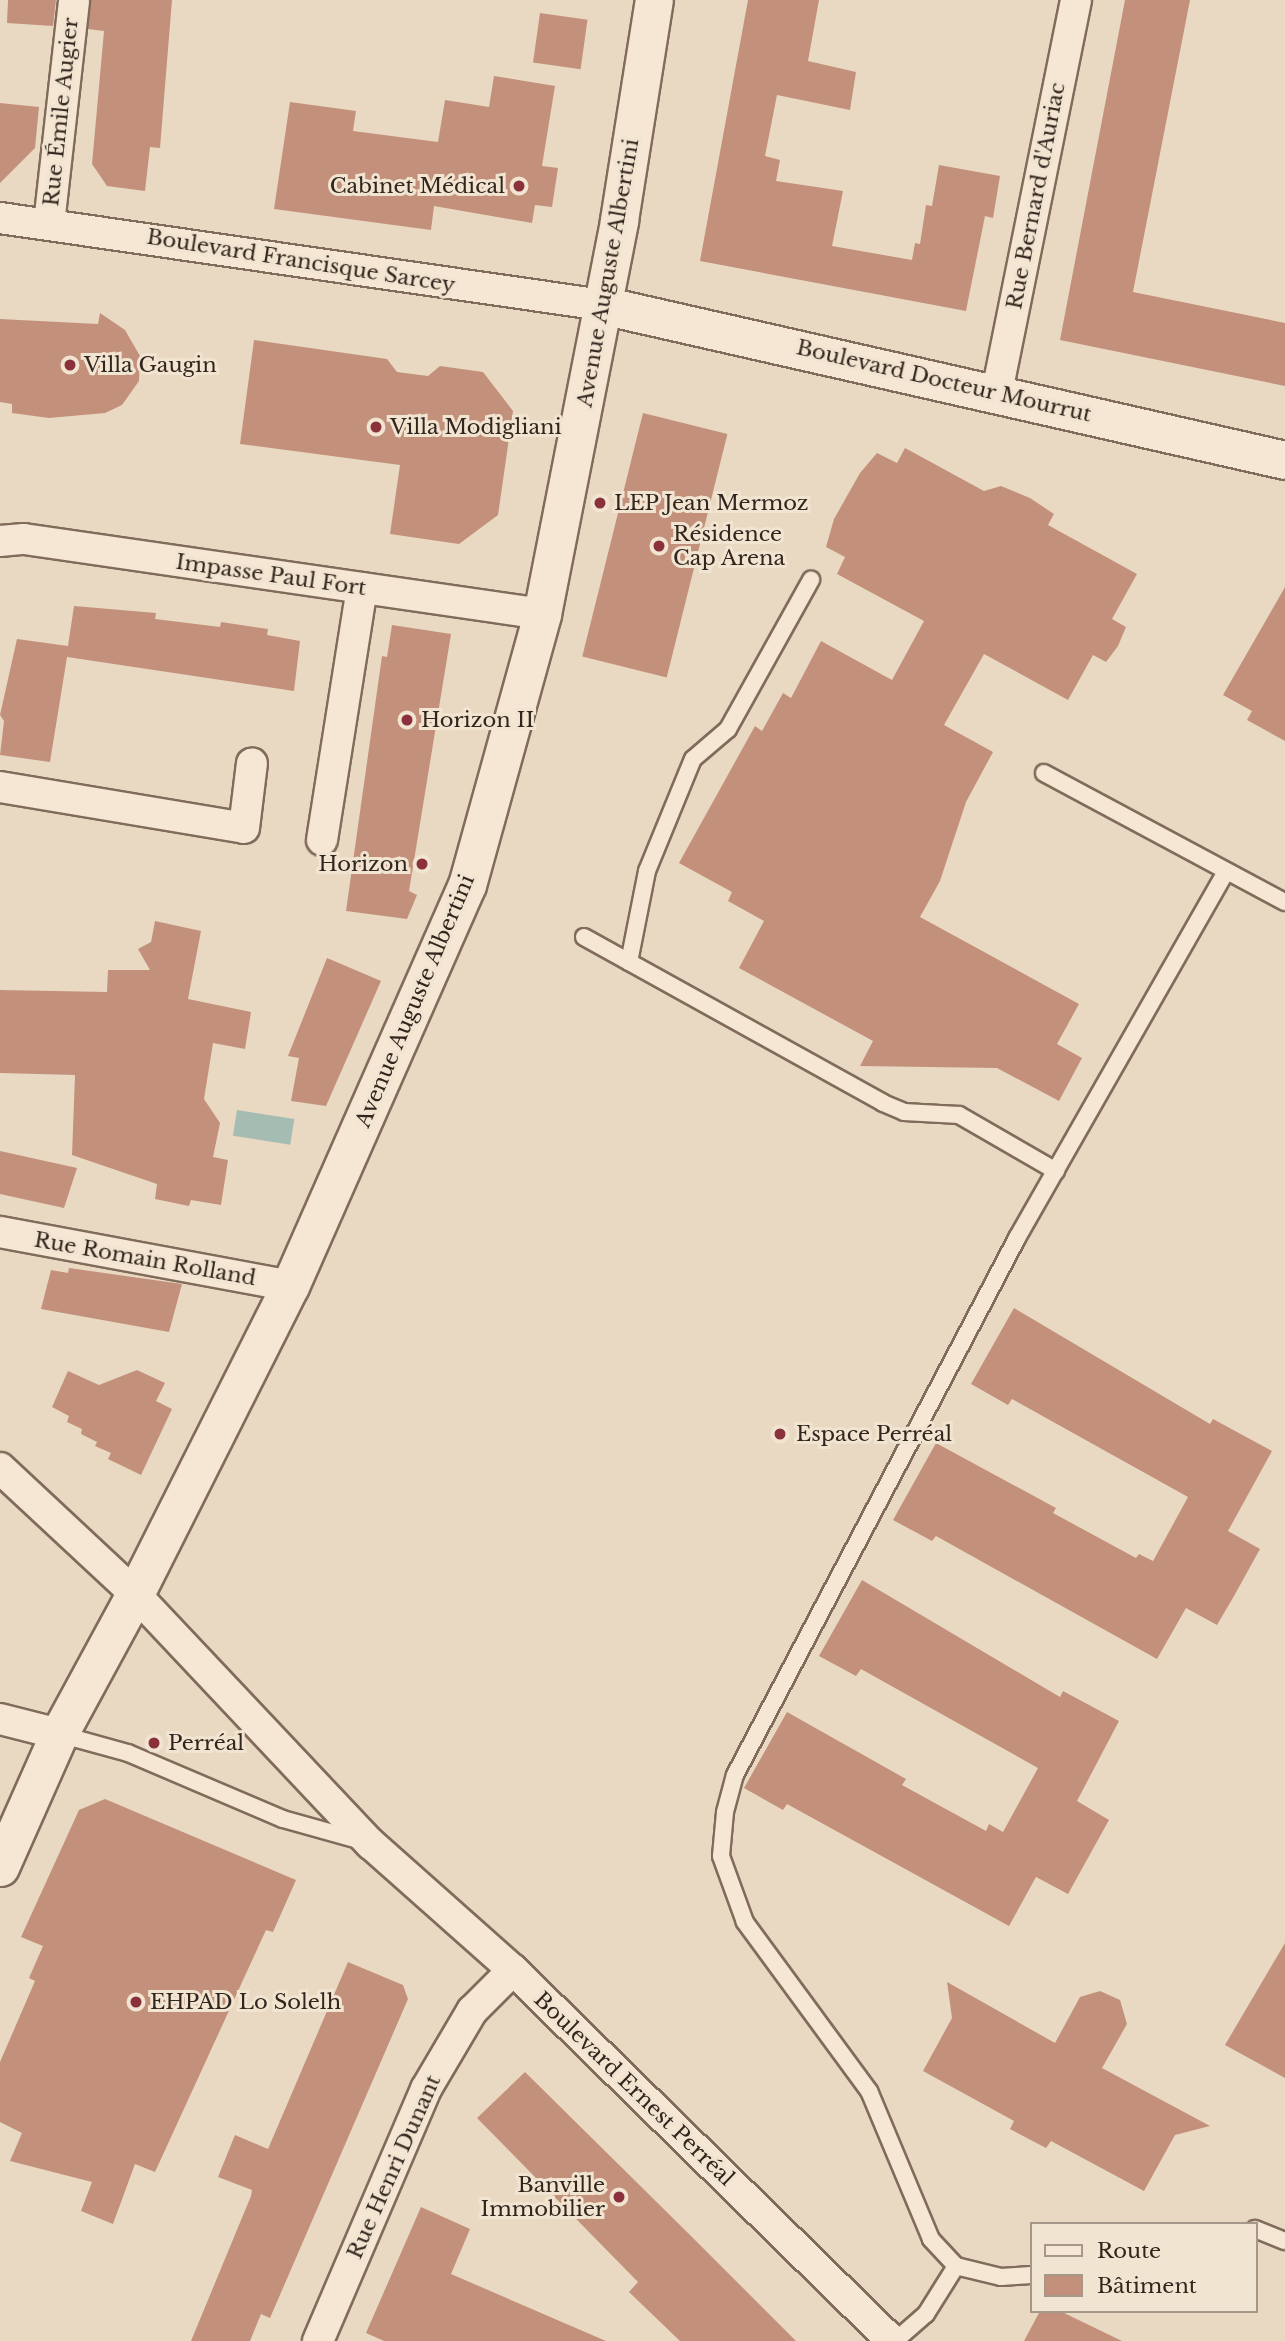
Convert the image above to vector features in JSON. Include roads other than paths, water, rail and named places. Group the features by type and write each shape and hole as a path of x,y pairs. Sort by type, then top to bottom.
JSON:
{"street":[{"name":"Rue Émile Augier","path":"49,224 74,0"},
{"name":"Avenue Auguste Albertini","path":"0,1867 59,1734 135,1594 290,1286 467,885 542,614 602,305 654,0"},
{"name":"Rue Bernard d'Auriac","path":"997,392 1076,0"},
{"name":"Boulevard Francisque Sarcey","path":"0,218 602,305"},
{"name":"Boulevard Docteur Mourrut","path":"602,305 997,392 1285,460"},
{"name":"Impasse Paul Fort","path":"0,541 24,539 542,614"},
{"path":"322,840 362,588"},
{"path":"0,787 244,828 252,763"},
{"name":"Rue Romain Rolland","path":"0,1232 290,1286"},
{"name":"Boulevard Ernest Perréal","path":"0,1468 135,1594 371,1844 513,1970 893,2341"},
{"path":"0,1719 59,1734"},
{"name":"Rue Henri Dunant","path":"318,2341 426,2089 472,2011 513,1970"}],"lane":[{"path":"629,962 647,872 694,759 728,730 811,580"},
{"path":"1044,773 1285,902"},
{"path":"1030,2275 1001,2277 956,2266 931,2239 869,2091 744,1922 721,1856 725,1812 735,1775 1056,1171 1226,871"},
{"path":"584,937 883,1103 904,1112 959,1115 1056,1171"},
{"name":"Boulevard Ernest Perréal","path":"59,1734 128,1753 283,1819 352,1842 371,1844"},
{"path":"1257,2230 1285,2241"},
{"path":"893,2341 926,2314 956,2266"}],"place":[{"name":"Cabinet Médical","path":"519,186"},
{"name":"Villa Gaugin","path":"70,365"},
{"name":"Villa Modigliani","path":"376,427"},
{"name":"LEP Jean Mermoz","path":"600,503"},
{"name":"Résidence Cap Arena","path":"659,546"},
{"name":"Horizon II","path":"407,720"},
{"name":"Horizon","path":"422,864"},
{"name":"Espace Perréal","path":"780,1434"},
{"name":"Perréal","path":"154,1743"},
{"name":"EHPAD Lo Solelh","path":"136,2002"},
{"name":"Banville Immobilier","path":"619,2197"}]}
